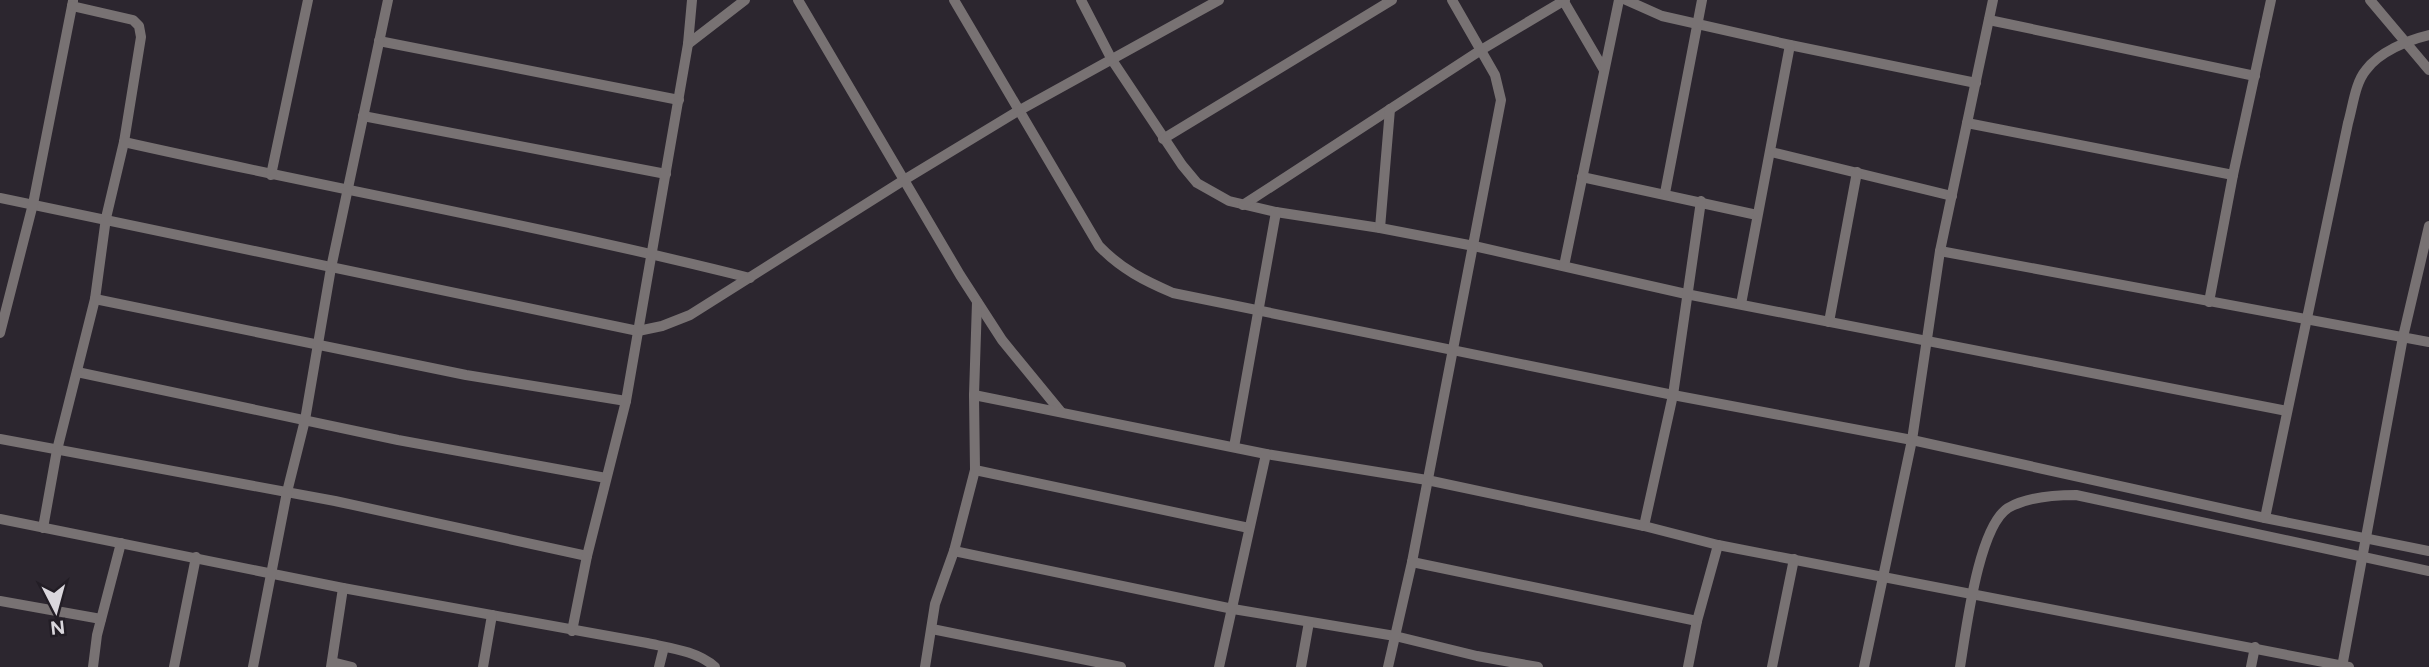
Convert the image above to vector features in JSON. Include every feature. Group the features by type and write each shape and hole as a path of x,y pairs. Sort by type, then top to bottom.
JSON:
{"street":[{"path":"271,175 308,0"},
{"path":"253,667 287,492 305,420 331,268 388,0"},
{"path":"572,631 587,556 626,401 679,100 692,0"},
{"path":"688,44 745,0"},
{"path":"798,0 977,302 1002,340 1061,412"},
{"path":"954,0 1086,228 1113,261 1131,274 1173,293 1912,440 2265,518 2429,551"},
{"path":"1081,0 1112,60 1163,139 1197,183 1215,195 1243,205 1474,246 1686,294 2287,411"},
{"path":"0,198 638,331 662,326 690,315 1018,111 1219,0"},
{"path":"1163,139 1392,0"},
{"path":"1388,667 1455,350 1501,100 1495,75 1452,0"},
{"path":"1243,205 1481,50 1563,0 1604,70"},
{"path":"1564,266 1619,0"},
{"path":"1626,0 1662,16 1976,83"},
{"path":"1665,193 1702,0"},
{"path":"1864,667 1912,440 1940,251 1993,0"},
{"path":"2209,302 2271,0"},
{"path":"2370,0 2429,70"},
{"path":"0,333 33,204 73,3 133,20 139,26 141,37 124,142 106,218 95,299 57,450 43,528"},
{"path":"1989,20 2255,76"},
{"path":"2265,518 2305,320 2348,123 2361,78 2366,69 2378,59 2406,43 2429,35"},
{"path":"379,41 679,100"},
{"path":"1741,304 1790,45"},
{"path":"1380,228 1390,109"},
{"path":"363,116 666,174"},
{"path":"1967,123 2234,175"},
{"path":"124,142 653,254 750,278"},
{"path":"1771,152 1952,196"},
{"path":"1829,321 1857,173"},
{"path":"1583,177 1757,215"},
{"path":"1644,526 1673,394 1701,201"},
{"path":"1234,447 1276,212"},
{"path":"974,395 1266,454 1427,480 1644,526 1718,545 2344,666 2361,557 2403,337 2428,234"},
{"path":"1940,251 2429,342"},
{"path":"95,299 466,374 626,401"},
{"path":"925,667 937,594 954,551 975,470 977,302"},
{"path":"77,372 398,440 606,478"},
{"path":"0,439 287,492 587,556"},
{"path":"1219,667 1266,454"},
{"path":"975,470 1249,528"},
{"path":"1960,667 1983,550 2000,516 2018,504 2057,495 2076,495 2429,571"},
{"path":"0,519 344,589 664,647 707,660 715,667"},
{"path":"93,667 101,619 121,542"},
{"path":"1688,667 1697,621 1718,545"},
{"path":"954,551 1233,609 1395,636 1475,661 1538,667"},
{"path":"174,667 196,557"},
{"path":"1772,667 1794,559"},
{"path":"1412,562 1697,621"},
{"path":"344,589 331,665 352,667"},
{"path":"0,601 101,619"},
{"path":"483,667 492,615"},
{"path":"1301,667 1309,622"},
{"path":"932,629 1121,667"},
{"path":"659,667 664,647"},
{"path":"2251,667 2255,647"}]}
